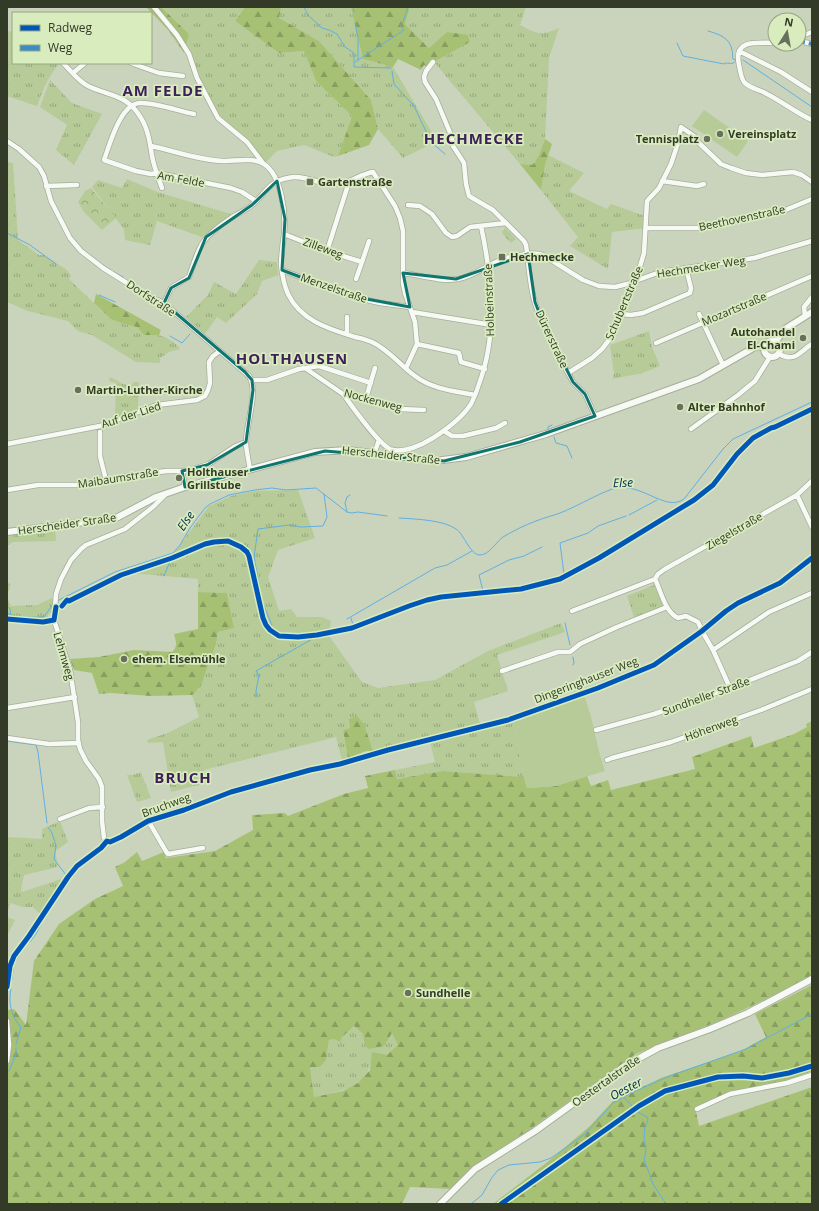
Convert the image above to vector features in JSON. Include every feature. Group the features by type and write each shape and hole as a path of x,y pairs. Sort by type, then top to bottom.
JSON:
{"main road":[{"path":"765,346 765,352 770,357 775,357 779,354 781,347 776,342 785,329 812,312"},
{"name":"Herscheider Straße","path":"7,532 116,518 153,498 185,487 298,456 325,451 348,450 421,460 444,461 466,457 526,440 699,379 755,347 765,346 770,341 776,342"},
{"name":"Oestertalstraße","path":"440,1204 475,1169 535,1131 625,1066 658,1048 710,1029 748,1012 812,978"}],"street":[{"path":"154,7 177,35 189,54 197,78 218,118 247,142 264,164 269,168 277,181 284,214 284,234 281,257 282,270 288,294 301,310 316,323 373,343 420,379 438,388 475,395"},
{"path":"767,43 749,43 743,46 739,51 738,60 744,82 748,86 765,93 812,120"},
{"path":"739,51 781,72 812,92"},
{"path":"403,273 456,279 464,277 502,260 528,254 524,241 506,223 489,207 469,196 464,163 453,146 451,135 436,99 425,82 424,77 426,71 433,62"},
{"path":"64,64 79,80 85,84 116,96 131,105 139,114 145,125 156,173 162,188"},
{"path":"73,73 84,64"},
{"path":"134,64 159,73 183,76"},
{"path":"131,105 140,103 152,104 194,114"},
{"name":"Am Felde","path":"131,105 118,123 104,160 136,171 151,174 156,173 231,188 256,201"},
{"name":"Schubertstraße","path":"568,373 592,358 607,344 621,314 636,280 644,253 647,201 659,188 671,164 681,127 694,136 698,142 722,164 731,168 746,173 762,175 793,172 802,175 812,182"},
{"name":"Dorfstraße","path":"7,141 19,149 39,167 44,176 51,201 66,231 81,250 103,268 164,303 245,372 252,380"},
{"path":"151,146 203,159 221,161 256,161 264,164"},
{"path":"164,303 169,290 189,278 199,248 206,237 233,216 252,205 267,188 277,181 288,177 297,176 334,184 349,182 372,172 395,206 401,222 404,240 404,290 416,326 417,344 406,368"},
{"path":"662,181 697,186 704,184"},
{"path":"327,251 349,182"},
{"path":"46,186 77,185"},
{"name":"Beethovenstraße","path":"646,228 699,228 783,210 812,199"},
{"path":"408,205 420,206 432,214 446,233 452,237 457,236 470,227 506,223"},
{"name":"Holbeinstraße","path":"379,440 390,449 399,450 422,445 444,431 465,411 475,395 485,369 492,325 488,258 481,226"},
{"name":"Zilleweg","path":"284,234 327,251 362,262"},
{"path":"356,279 369,241"},
{"name":"Hechmecker Weg","path":"528,254 541,254 576,276 599,286 615,287 660,272 754,258 812,242"},
{"name":"Dürerstraße","path":"528,254 530,279 535,302 544,325 573,382 585,394 595,416"},
{"path":"621,314 631,315 643,313 690,293 691,288 686,268"},
{"name":"Menzelstraße","path":"282,270 350,296 411,310 492,325"},
{"name":"Mozartstraße","path":"656,343 812,276"},
{"path":"805,316 804,307 812,297"},
{"path":"699,314 723,365"},
{"path":"347,317 347,334"},
{"path":"417,344 459,353 461,362 485,369"},
{"path":"779,354 786,358 792,358 812,344"},
{"name":"Auf der Lied","path":"7,444 100,426 158,405 197,400 205,396 208,392 210,383 210,362 212,358 220,351"},
{"path":"691,429 755,381 770,357"},
{"path":"250,470 246,442 252,394 252,380 267,380 305,368 322,366 371,384"},
{"name":"Nockenweg","path":"305,368 343,394 366,398 396,408 424,410"},
{"path":"366,398 375,368"},
{"path":"343,394 379,440 374,454"},
{"path":"444,431 452,436 462,436 496,428 505,423"},
{"path":"100,432 100,456 106,480"},
{"name":"Maibaumstraße","path":"7,490 38,485 81,485 133,475 187,471 209,464 234,447 246,442"},
{"path":"182,471 185,487"},
{"name":"Ziegelstraße","path":"572,611 655,579 658,574 665,569 797,495 812,481"},
{"name":"Lehmweg","path":"107,841 104,838 103,832 103,794 101,784 82,756 78,741 75,697 70,670 54,620 57,588 71,560 81,549 86,545 134,524 167,494"},
{"path":"797,495 812,527"},
{"name":"Dingeringhauser Weg","path":"340,764 388,750 508,720 654,665 702,631 726,611 780,583 812,558"},
{"path":"655,579 667,607 674,616 678,618 686,616 698,622 713,650 730,688"},
{"path":"713,650 769,612 812,593"},
{"path":"502,671 558,652 570,652 583,642 667,607"},
{"path":"7,620 43,622 54,620"},
{"name":"Sundheller Straße","path":"596,730 654,714 730,688 798,661 812,652"},
{"name":"Höhenweg","path":"607,760 671,742 761,710 812,689"},
{"path":"7,708 75,697"},
{"path":"7,738 49,744 78,741"},
{"name":"Bruchweg","path":"7,987 10,966 14,956 71,872 107,841 110,842 121,837 148,821 184,810 231,792 310,770 340,764"},
{"path":"60,819 89,808 103,807"},
{"path":"148,821 168,854 203,848"},
{"path":"7,1021 9,1045 7,1061"},
{"path":"697,1109 730,1094 787,1083 812,1075"}],"highlighted area":[{"path":"277,181 285,219 282,270 350,296 410,307 403,273 456,279 528,254 535,302 544,325 573,382 585,394 595,416 520,442 444,461 325,451 185,487 182,471 207,465 246,442 253,390 252,380 245,372 164,303 171,288 189,278 206,237 252,205"}],"green space":[{"path":"146,7 161,7 189,34 184,53 169,31"},
{"path":"161,7 245,7 235,21 279,53 304,51 316,81 352,116 338,156 334,157 304,145 277,151 265,163 219,117 198,78 193,59 186,45 189,34"},
{"path":"245,7 281,7 279,18 319,41 371,100 378,129 369,145 338,156 352,116 316,81 304,51 279,53 235,21"},
{"path":"281,7 351,7 363,59 393,67 437,141 403,158 378,129 371,100 319,41 278,18"},
{"path":"351,7 410,7 405,24 429,48 447,32 468,35 470,42 434,62 430,60 427,67 424,65 421,70 398,59 393,67 363,59"},
{"path":"410,7 526,7 520,25 539,33 548,32 559,28 549,58 545,139 539,155 533,165 520,164 434,62 470,42 447,32 429,48 405,24"},
{"path":"7,31 12,32 12,64 59,64 49,78 37,106 7,96"},
{"path":"50,80 72,103 102,114 74,165 56,150 67,125 40,107"},
{"name":"Vereinsplatz","path":"704,110 748,141 737,157 692,126"},
{"path":"545,139 552,144 545,165 541,190 520,164 533,165 539,155"},
{"path":"548,155 584,173 569,191 607,209 611,204 645,216 646,228 612,232 608,269 570,246 578,237 541,190"},
{"path":"7,162 13,163 18,240 39,255 44,255 67,270 71,276 69,279 104,313 124,324 137,327 144,335 156,335 167,338 174,342 180,349 169,352 160,358 160,363 136,362 92,335 78,331 68,321 28,311 7,302"},
{"path":"127,179 157,192 231,214 202,237 157,221 150,245 125,240 124,229 92,187 98,180 122,188"},
{"path":"91,188 116,218 102,230 84,212 78,202 85,191"},
{"path":"505,227 516,239 511,243 502,233"},
{"path":"259,260 277,262 278,275 262,281 257,294 226,323 217,317 205,334 186,317 208,295 214,282 236,294"},
{"path":"96,294 161,330 159,335 144,335 137,327 111,319 94,303"},
{"path":"649,331 652,347 660,366 643,373 612,379 614,374 610,345"},
{"path":"110,377 123,384 131,385 134,382 139,382 138,409 115,418 116,383 109,381"},
{"path":"298,490 315,538 278,550 268,577 279,611 291,609 297,617 322,617 331,621 329,636 362,682 378,688 435,680 488,651 561,623 565,632 497,655 508,691 474,702 480,724 373,751 364,724 343,730 348,758 342,760 336,737 204,770 206,783 171,792 163,742 148,743 147,740 170,732 199,717 192,695 198,688 200,688 216,644 218,632 234,628 227,593 198,592 198,579 119,572 174,553 209,506 231,496 255,491"},
{"path":"55,529 56,541 13,542 7,546 7,535"},
{"path":"7,582 11,584 7,596"},
{"path":"654,585 664,606 634,617 627,596"},
{"path":"198,592 227,593 234,628 218,632 216,644 200,688 198,688 192,695 151,696 111,693 99,694 92,673 74,670 70,659 99,657 134,650 172,652 176,646 174,634 198,629"},
{"path":"7,596 11,606 37,605 52,598 54,609 48,615 49,625 7,623"},
{"path":"584,696 605,771 556,786 527,788 513,722"},
{"path":"357,716 364,724 373,751 366,751 348,758 343,730 350,728 349,719"},
{"path":"812,721 812,977 724,1019 636,1054 526,1132 487,1157 468,1172 451,1189 410,1187 402,1204 7,1204 7,1010 14,1009 26,1025 34,961 59,924 95,899 123,886 115,867 125,862 137,852 142,861 164,852 166,858 215,851 253,830 252,815 285,813 288,816 344,794 368,788 365,776 395,770 397,779 443,771 524,777 527,788 556,786 587,776 591,786 608,780 611,790 695,769 692,757 751,736 754,748 794,734 807,727 806,724","holes":["354,1026 363,1034 364,1041 368,1049 384,1046 392,1033 398,1045 387,1055 372,1052 370,1070 358,1083 343,1091 314,1097 310,1067 320,1067 326,1060 329,1040 334,1039 340,1042 342,1037"]},
{"path":"513,722 524,777 444,771 397,779 395,770 435,762 430,742"},
{"path":"141,772 151,798 137,802 127,775 133,775"},
{"path":"60,821 68,842 55,851 58,867 24,875 21,890 22,892 61,879 62,883 41,915 33,907 22,907 11,903 7,913 7,837 42,839 42,829"},
{"path":"7,917 15,920 7,936"},
{"path":"812,985 812,1071 787,1081 766,1084 728,1093 695,1107 699,1126 812,1087 812,1204 493,1204 550,1160 590,1126 613,1101 661,1078 741,1051 766,1037 755,1014"},
{"path":"354,1026 363,1034 364,1041 392,1033 399,1045 388,1055 371,1062 368,1071 356,1084 341,1091 314,1097 310,1067 320,1067 326,1060 329,1040 334,1039 339,1041 341,1037"}],"waterway":[{"name":"Hechmecke","path":"304,7 308,15 322,28 337,34 345,47 354,53 354,67 391,68"},
{"path":"353,7 354,12"},
{"path":"403,22 408,7"},
{"path":"355,23 358,38 358,60"},
{"path":"355,62 404,30 400,25"},
{"path":"677,43 683,56 724,64 734,63 736,60 733,59 729,42 720,35 708,31"},
{"path":"743,60 812,107"},
{"name":"Hechmecke","path":"392,71 394,84 414,106 431,142 445,154"},
{"path":"7,233 30,245 56,264"},
{"path":"103,265 111,270"},
{"path":"114,272 123,277"},
{"path":"127,280 133,285"},
{"path":"99,295 115,302"},
{"path":"170,336 182,343 190,334"},
{"name":"Else","path":"399,518 429,520 451,526 459,532 473,552 480,555 489,551 503,537 519,528 558,514 612,489 622,487 642,492 660,500 677,502 684,499 723,449 733,439 812,402"},
{"name":"Hechmecke","path":"548,429 548,427 552,425"},
{"name":"Hechmecke","path":"554,437 556,443 567,446 572,458"},
{"name":"Else","path":"57,601 115,572 173,553 205,508 229,495 272,488 286,490 316,488 347,512 387,516"},
{"path":"271,628 271,623 262,601 254,557 258,529 289,525 301,527 323,526 327,517 324,494"},
{"path":"347,512 345,503 347,497 350,495"},
{"path":"629,515 657,500"},
{"path":"564,574 560,543 588,533 598,526 626,516"},
{"path":"483,591 479,575 509,560 524,556 542,547"},
{"path":"347,619 435,568 447,565 472,551"},
{"path":"164,576 171,559"},
{"name":"Else","path":"7,613 20,617 44,617 53,604"},
{"path":"7,606 10,609 11,616"},
{"path":"351,618 353,625"},
{"path":"565,623 570,645"},
{"path":"256,697 259,675 256,671 314,638"},
{"path":"573,657 573,665"},
{"path":"7,741 36,745 47,823"},
{"path":"48,827 52,833 56,846 54,859 66,875"},
{"path":"30,942 66,886"},
{"path":"12,979 14,963 25,946"},
{"path":"11,989 11,1009 15,1019 21,1027 16,1044"},
{"name":"Oester","path":"471,1204 482,1195 498,1170 509,1165 540,1162 551,1158 585,1134 613,1103 631,1093 667,1077 746,1049 812,1014"},
{"path":"9,1071 16,1054 16,1048"},
{"path":"624,1097 632,1106"},
{"path":"636,1111 647,1117 648,1120 645,1127 644,1138 646,1151 644,1159 653,1184 666,1204"}],"marked path":[{"path":"807,43 812,44"}],"cycle path":[{"path":"62,606 67,600 69,601 121,575 172,558 205,544 228,541 241,547 247,552 263,618 270,630 279,636 298,637 317,635 352,628 427,600 441,597 521,589 560,579 599,558 694,500 713,485 737,454 753,438 812,409"},
{"path":"7,987 10,966 14,956 68,877 77,866 101,848 107,841 110,842 121,837 148,821 184,810 231,792 310,770 340,764 388,750 508,720 598,688 654,665 702,631 726,611 738,603 780,583 812,558"},
{"path":"7,619 43,622 54,620 56,607"},
{"path":"501,1204 639,1106 665,1091 718,1077 743,1076 762,1078 789,1073 812,1066"}],"place":[{"name":"Vereinsplatz","path":"720,134"},
{"name":"Tennisplatz","path":"707,139"},
{"name":"Gartenstraße","path":"310,182"},
{"name":"Hechmecke","path":"502,257"},
{"name":"Autohandel El-Chami","path":"803,338"},
{"name":"Martin-Luther-Kirche","path":"78,390"},
{"name":"Alter Bahnhof","path":"680,407"},
{"name":"Holthauser Grillstube","path":"179,478"},
{"name":"ehem. Elsemühle","path":"124,659"},
{"name":"Sundhelle","path":"408,993"}],"district":[{"name":"AM FELDE","path":"163,91"},
{"name":"HECHMECKE","path":"474,139"},
{"name":"HOLTHAUSEN","path":"292,359"},
{"name":"BRUCH","path":"183,778"}]}
